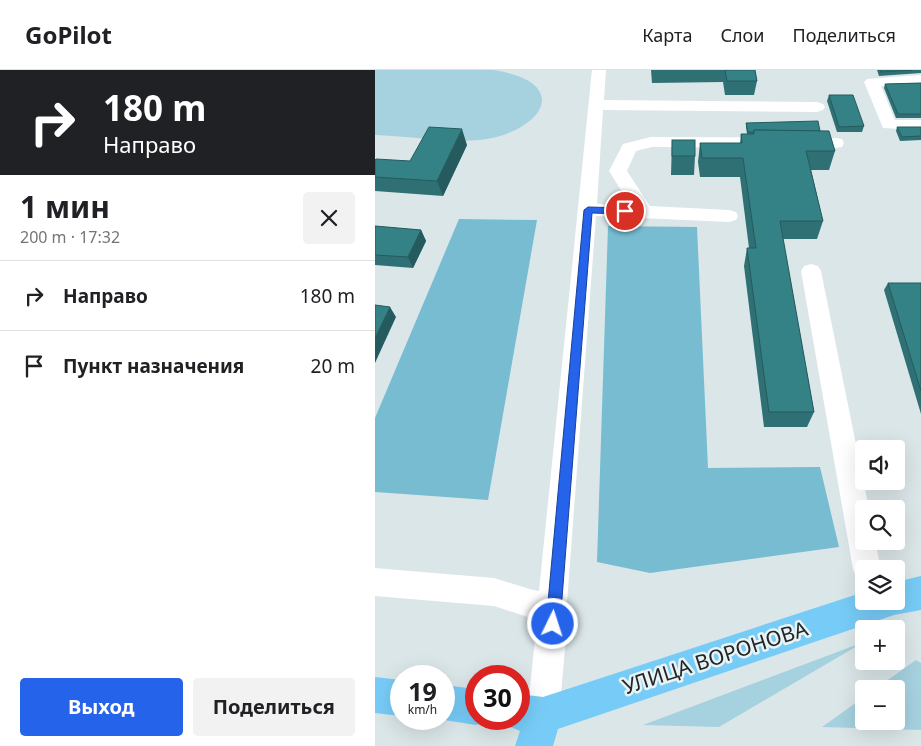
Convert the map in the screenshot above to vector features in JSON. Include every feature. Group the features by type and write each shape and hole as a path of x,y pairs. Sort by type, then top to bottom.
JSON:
{"main road":[{"name":"УЛИЦА ВОРОНОВА","path":"905,596 921,593"},
{"name":"УЛИЦА ВОРОНОВА","path":"532,724 856,610"},
{"path":"375,695 390,697"}],"street":[{"path":"532,724 554,606 599,70"},
{"path":"921,80 872,82 889,125 921,125"},
{"path":"596,105 817,107"},
{"path":"644,212 618,171 629,148 651,142 836,143"},
{"path":"588,210 729,216"},
{"path":"811,270 865,560"},
{"path":"375,582 494,592 533,605 554,606"}],"shaded area":[{"path":"375,70 493,70 517,76 533,84 541,94 541,104 536,115 524,125 508,133 487,139 446,140 375,135"},
{"path":"459,219 537,220 488,500 375,492 375,418"},
{"path":"608,226 697,227 708,468 820,467 839,547 650,573 597,562"},
{"path":"855,645 855,647 719,727 643,725"},
{"path":"916,660 921,663 921,730 905,730 905,680 888,680 902,670 905,670 905,668"},
{"path":"855,703 855,728 822,727"}],"building":[{"path":"725,70 755,70 757,81 727,81"},
{"path":"880,70 912,70 881,72"},
{"path":"921,83 921,114 898,114 885,84"},
{"path":"829,95 853,95 864,126 839,127"},
{"path":"818,121 820,131 754,130 754,132 748,132 746,123"},
{"path":"429,127 462,129 437,181 375,177 376,159 410,161"},
{"path":"897,127 921,127 921,136 902,137"},
{"path":"754,130 829,131 835,151 806,151 823,221 780,221 814,412 769,412 747,248 756,248 743,158 702,158 700,143 742,143 741,134 754,134"},
{"path":"672,140 695,140 695,156 672,156"},
{"path":"375,226 421,230 408,257 375,255"},
{"path":"888,283 921,283 921,391"},
{"path":"375,305 390,307 375,338"}],"route":[{"path":"553,624 588,210 625,211"}]}
